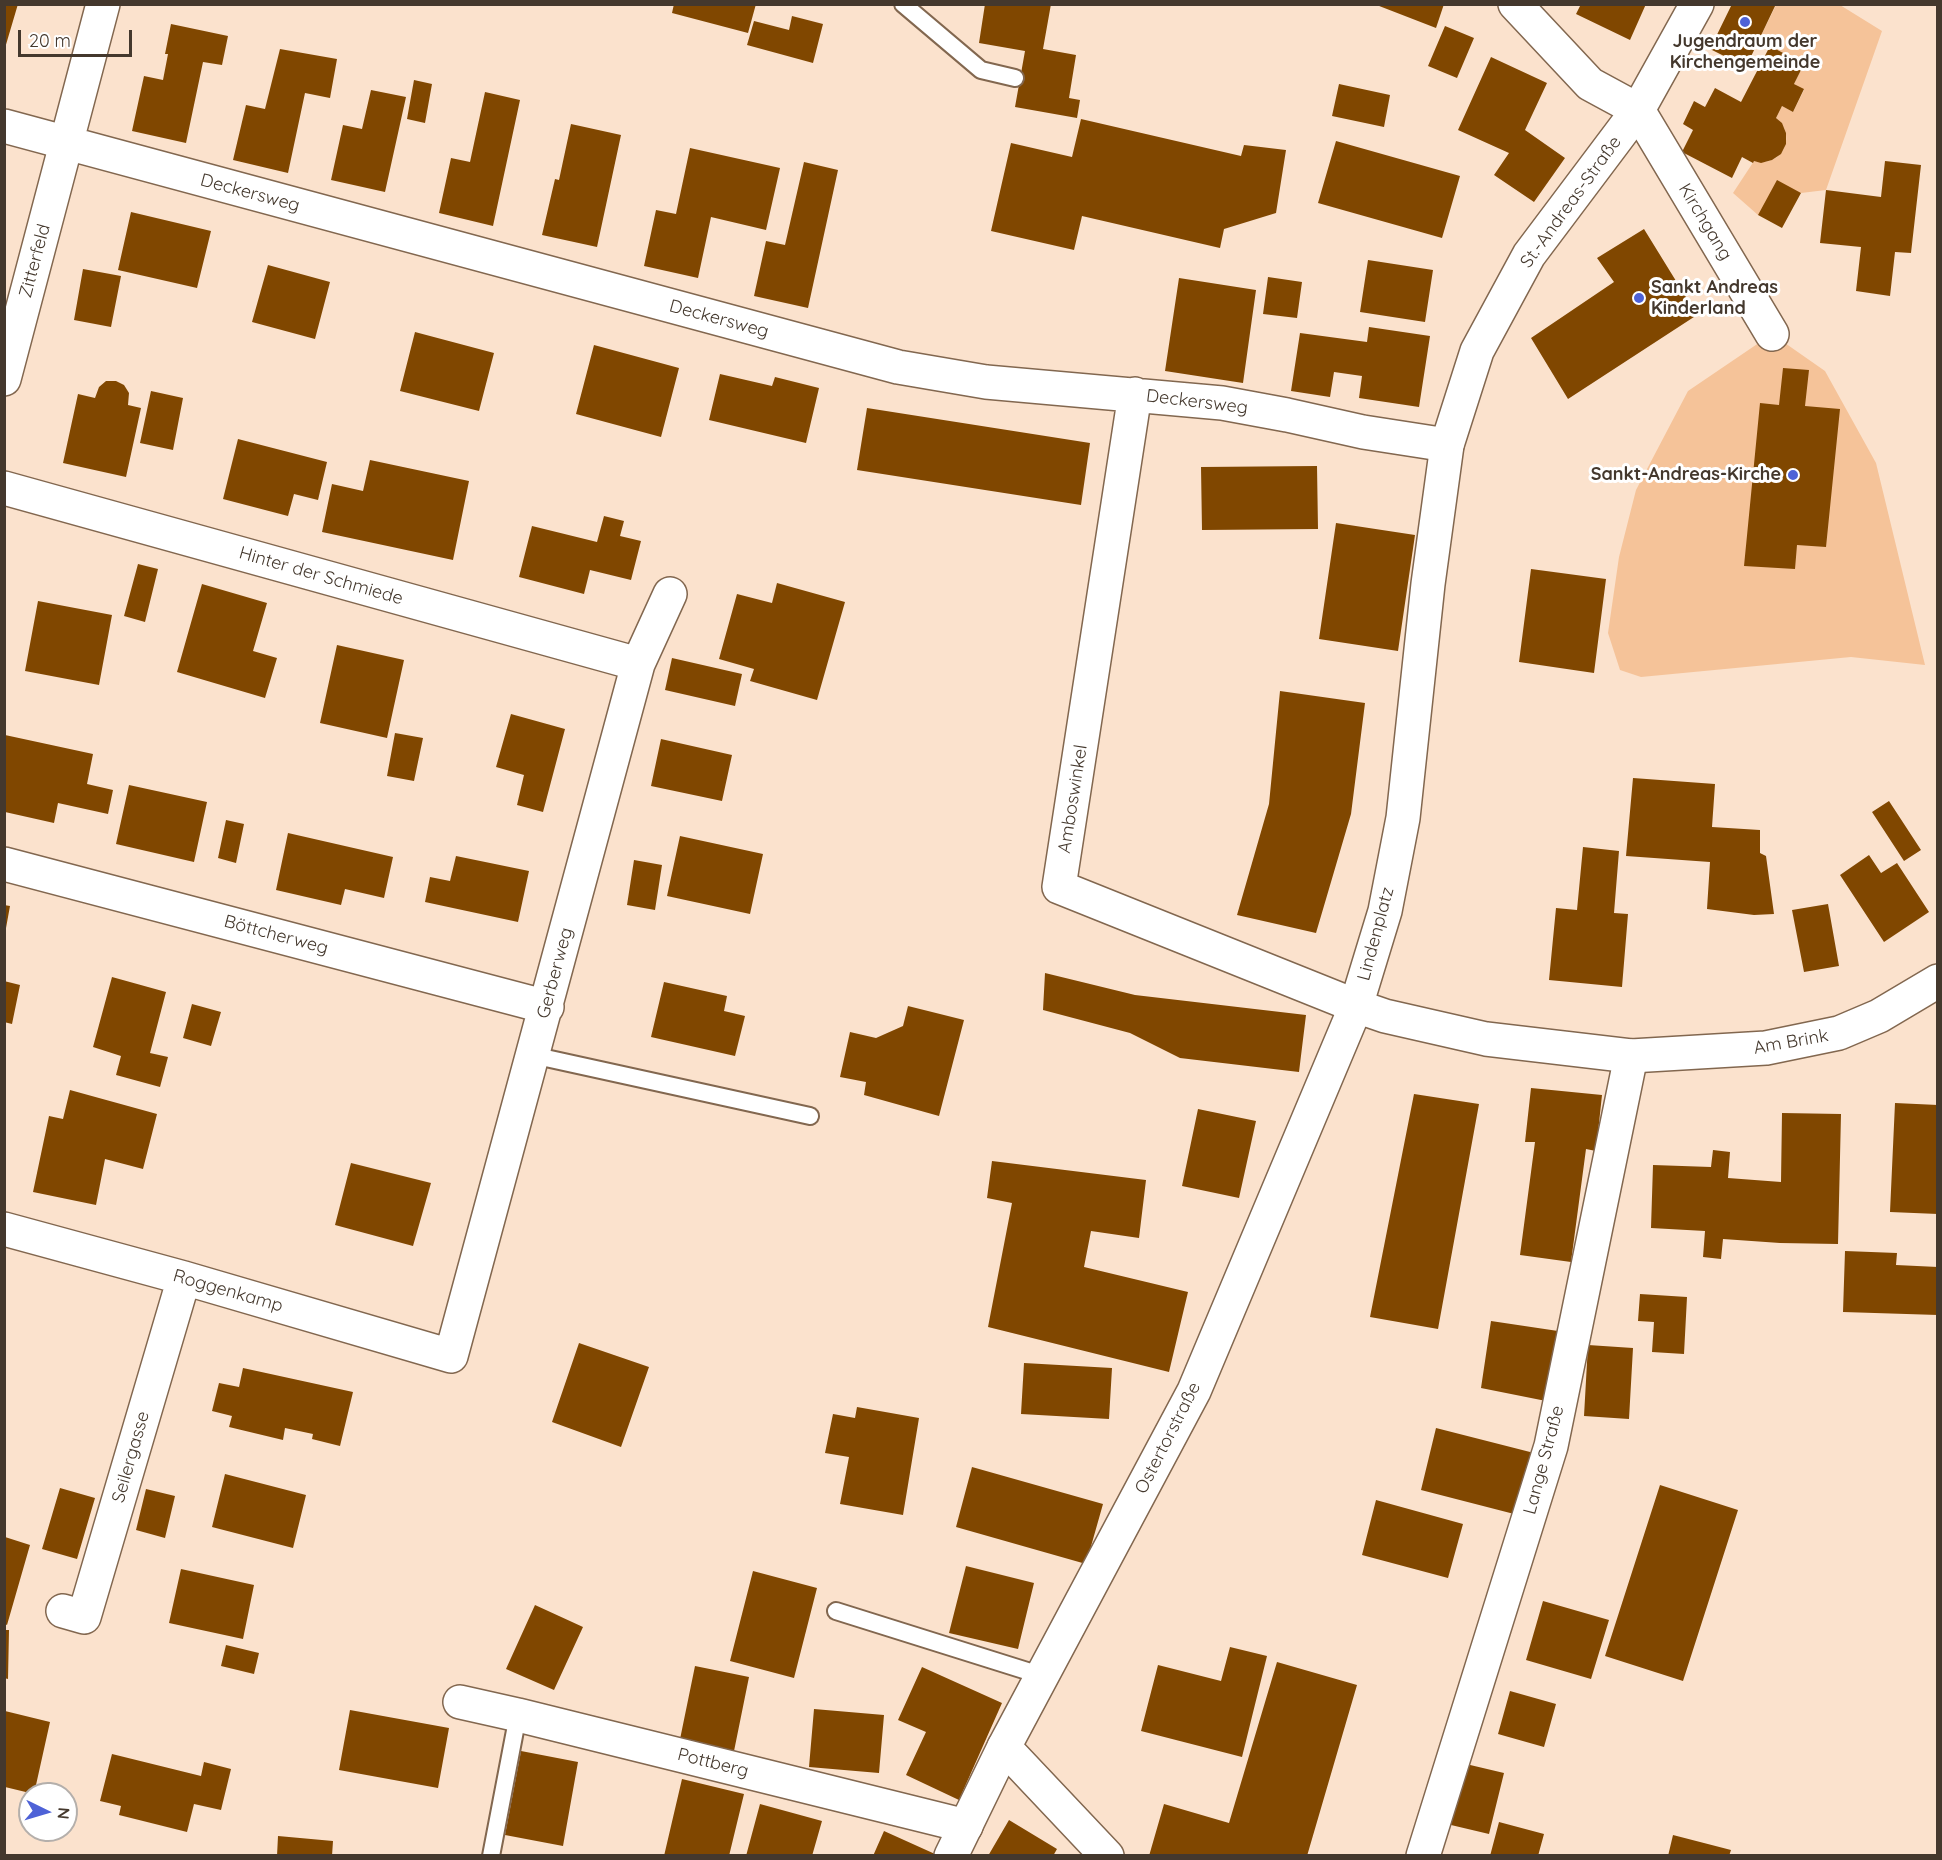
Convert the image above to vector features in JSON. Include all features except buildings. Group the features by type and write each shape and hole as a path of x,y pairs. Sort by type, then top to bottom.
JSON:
{"street":[{"name":"Zitterfeld","path":"4,379 103,4"},
{"path":"1515,4 1590,84 1638,110"},
{"name":"St.-Andreas-Straße","path":"1428,584 1447,445 1477,351 1529,255 1638,110 1697,4"},
{"name":"Kirchgang","path":"1638,110 1772,334"},
{"name":"Deckersweg","path":"4,126 897,367 987,382 1222,403 1363,432 1447,445"},
{"name":"Amboswinkel","path":"1135,394 1059,887 1356,1006"},
{"name":"Hinter der Schmiede","path":"4,488 638,664"},
{"name":"Lindenplatz","path":"1428,584 1403,818 1384,911 1356,1006 1385,1016 1486,1039 1630,1056"},
{"name":"Gerberweg","path":"450,1356 547,1007 638,664 670,594"},
{"name":"Böttcherweg","path":"4,864 547,1007"},
{"name":"Am Brink","path":"1630,1056 1766,1048 1839,1033 1879,1016 1938,981"},
{"name":"Ostertorstraße","path":"951,1856 1004,1747 1194,1391 1356,1006"},
{"name":"Lange Straße","path":"1423,1856 1551,1446 1630,1056"},
{"name":"Roggenkamp","path":"4,1229 184,1278 450,1356"},
{"name":"Seilergasse","path":"63,1611 84,1617 184,1278"},
{"name":"Pottberg","path":"460,1702 966,1826"},
{"path":"1004,1747 1107,1856"}],"lane":[{"path":"903,4 981,70 1015,78"},
{"path":"532,1055 810,1116"},
{"path":"836,1611 1043,1676"},
{"path":"491,1856 518,1715"}],"shaded area":[{"path":"1776,5 1840,5 1882,31 1826,190 1801,193 1758,215 1733,193 1754,161 1772,160 1784,149 1786,133 1783,125 1776,118 1782,106 1793,112 1804,90 1794,84 1804,64 1759,40"},
{"path":"1772,334 1825,371 1876,463 1925,665 1851,657 1641,677 1620,670 1608,633 1619,557 1636,490 1688,391"}],"place":[{"name":"Jugendraum der Kirchengemeinde","path":"1745,22"},
{"name":"Sankt Andreas Kinderland","path":"1639,298"},
{"name":"Sankt-Andreas-Kirche","path":"1793,475"}]}
